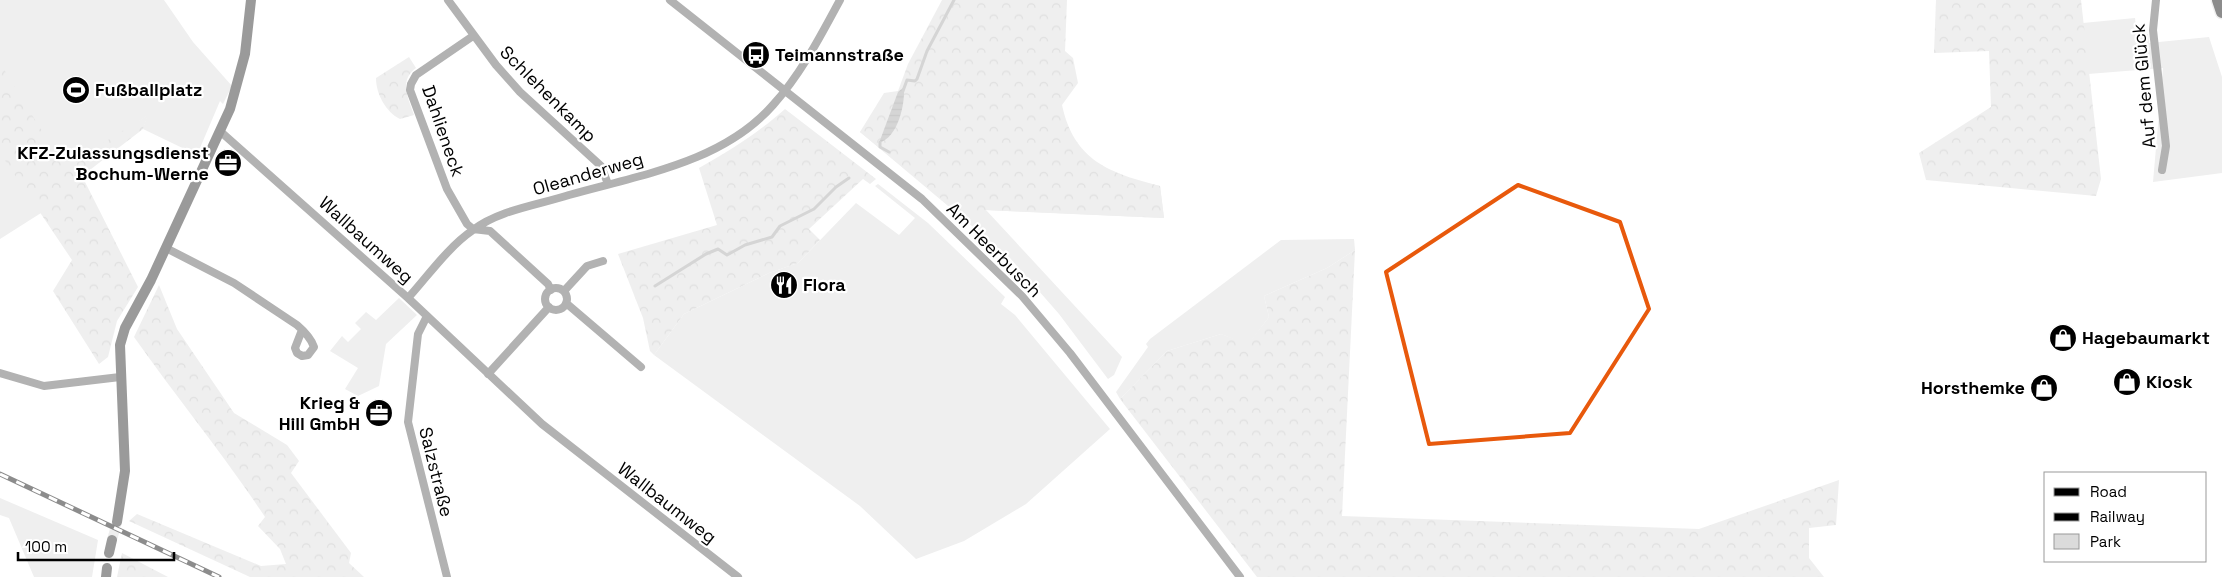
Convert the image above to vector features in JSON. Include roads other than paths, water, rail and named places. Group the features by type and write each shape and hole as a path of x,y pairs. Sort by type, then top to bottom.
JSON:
{"main road":[{"path":"2218,0 2222,12"}],"street":[{"path":"117,522 125,471 120,345 125,328 166,248 221,132 234,98 245,54 251,0"},
{"name":"Schlehenkamp","path":"448,0 472,36 520,92 601,166 608,184"},
{"name":"Am Heerbusch","path":"670,0 922,199 1022,296 1076,361 1240,577"},
{"path":"784,90 809,58 840,0"},
{"name":"Auf dem Glück","path":"2156,0 2153,30 2166,146 2162,170"},
{"name":"Dahlieneck","path":"472,36 416,75 410,90 447,189 467,224 473,229"},
{"name":"Oleanderweg","path":"408,298 459,241 473,229 498,217 690,160 734,139 773,106 784,90"},
{"name":"Wallbaumweg","path":"221,132 408,298 488,374 570,446 738,577"},
{"path":"473,229 490,231 548,284 551,290"},
{"path":"166,248 247,291 284,315 302,330"},
{"path":"564,291 587,266 603,261"},
{"path":"557,288 564,291 567,296 566,303 558,310 549,307 545,298 551,290 557,288"},
{"path":"566,303 641,367"},
{"path":"488,374 549,307"},
{"name":"Salzstraße","path":"427,316 418,334 408,422 447,577"},
{"path":"0,373 44,386 120,377"},
{"path":"109,553 112,540"}],"waterway":[{"path":"903,91 907,80 915,81 917,79 927,51 954,0"},
{"path":"880,142 880,147 889,152"},
{"path":"655,286 706,254 718,249 727,255 745,245 772,237 780,226 814,209 836,187 849,178"}],"tunnel":[{"path":"112,540 117,522"}],"railway":[{"path":"0,474 219,577"}],"place":[{"name":"Teimannstraße","path":"756,55"},
{"name":"Fußballplatz","path":"76,90"},
{"name":"KFZ-Zulassungsdienst Bochum-Werne","path":"228,163"},
{"name":"Flora","path":"784,285"},
{"name":"Hagebaumarkt","path":"2063,338"},
{"name":"Kiosk","path":"2127,382"},
{"name":"Horsthemke","path":"2044,388"},
{"name":"Krieg & Hill GmbH","path":"379,413"}]}
